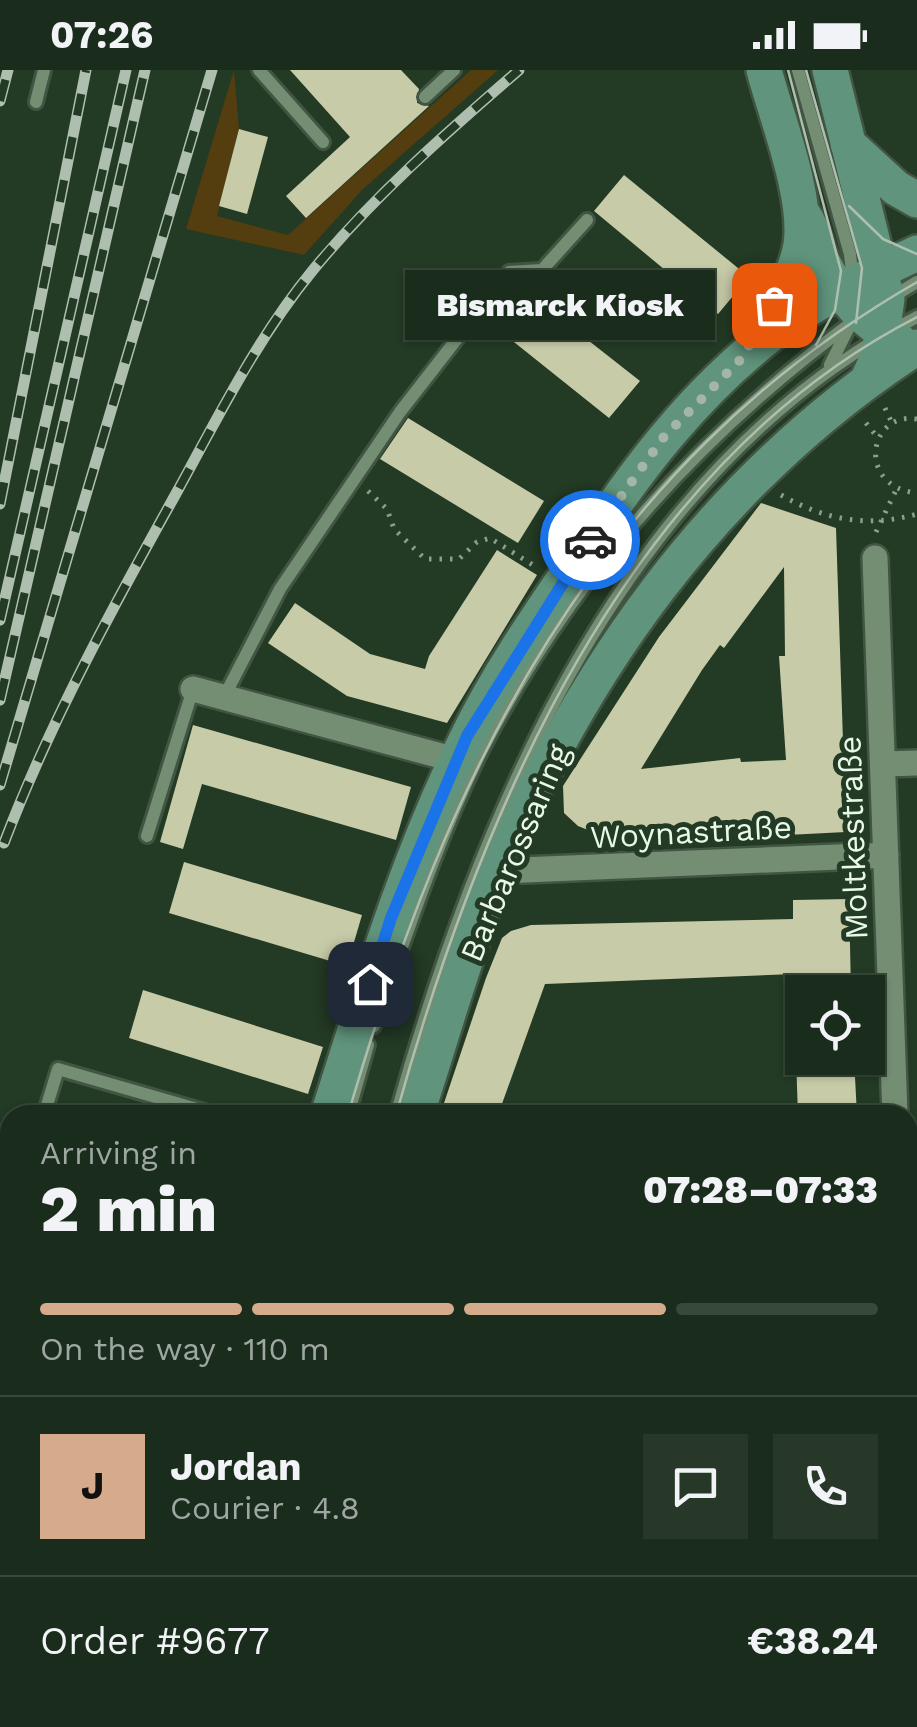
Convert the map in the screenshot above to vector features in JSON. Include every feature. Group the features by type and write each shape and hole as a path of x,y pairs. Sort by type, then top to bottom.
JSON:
{"street":[{"path":"740,360 797,262 801,211 764,70"},
{"path":"830,70 884,296 868,379"},
{"path":"848,144 896,188 917,200"},
{"path":"801,211 884,296 917,347"},
{"path":"331,1105 391,918 456,760 490,693 636,472 702,394 798,316 884,296"},
{"name":"Barbarossaring","path":"419,1105 499,872 573,721 644,604 720,510 786,446 868,379 917,347"},
{"name":"Moltkestraße","path":"875,546 895,1105"},
{"path":"193,689 456,760"},
{"path":"883,764 917,763"},
{"name":"Woynastraße","path":"499,872 886,855"}],"lane":[{"path":"36,102 44,70"},
{"path":"259,70 323,142"},
{"path":"425,96 454,70"},
{"path":"798,70 838,212 884,296"},
{"path":"838,212 884,296"},
{"path":"224,697 280,589 353,480 509,272 542,270 587,220"},
{"path":"825,371 884,296"},
{"path":"825,371 884,296"},
{"name":"Barbarossaring","path":"351,1105 372,1032 446,830 511,698 570,603 688,460 768,389 884,296"},
{"name":"Barbarossaring","path":"399,1105 487,848 539,736 623,584 670,520 726,457 825,371"},
{"path":"147,836 193,689"},
{"path":"47,1105 58,1069 183,1105"}],"path":[{"path":"861,415 878,438"},
{"path":"917,419 892,424 878,438 874,458 881,476 896,490 917,493"},
{"path":"353,480 388,509 394,529 425,559 458,559 477,542 490,538 547,574"},
{"path":"772,488 815,514 859,522 917,514"},
{"path":"875,546 896,490"}],"shaded area":[{"path":"234,70 239,129 217,216 288,235 471,70 498,70 362,190 304,255 186,229"}],"building":[{"path":"290,70 401,70 419,89 417,103 429,106 306,218 286,196 350,137"},
{"path":"239,129 268,137 247,214 219,206"},
{"path":"624,175 749,277 718,314 594,211"},
{"path":"514,282 640,381 609,418 485,319"},
{"path":"408,418 544,501 518,543 380,459"},
{"path":"761,503 836,528 846,832 787,835 786,820 588,830 564,813 563,786 659,637","holes":["784,567 785,656 779,656 786,760 741,762 740,758 641,769 702,670 720,645 724,648"]},
{"path":"497,550 537,575 447,723 347,696 268,643 295,603 370,654 425,669 429,656"},
{"path":"193,725 411,787 396,840 202,784 183,849 160,842"},
{"path":"184,862 362,915 347,966 169,913"},
{"path":"849,899 851,975 545,984 502,1105 443,1105 486,978 502,938 511,931 531,925 793,919 793,900"},
{"path":"143,990 323,1047 308,1094 129,1038"},
{"path":"797,1075 855,1075 856,1105 798,1105"}],"tram line":[{"path":"788,70 841,271 835,310 816,345"},
{"path":"806,70 862,268 856,323"},
{"path":"849,206 883,239 917,254"},
{"path":"351,1105 388,988 434,866 487,749 549,639 621,537 706,442 804,357 917,282"},
{"path":"399,1105 430,1000 472,884 521,770 578,659 646,556 724,463 814,382 917,317"}],"railway":[{"path":"0,101 8,70"},
{"path":"0,504 86,70"},
{"path":"0,620 126,70"},
{"path":"0,700 145,70"},
{"path":"0,785 212,70"},
{"path":"4,843 42,752 107,620 224,405 274,322 361,216 519,70"}],"way so far":[{"path":"590,540 663,438 702,394 740,360 774,305"}],"place":[{"name":"Bismarck Kiosk","path":"774,305"}],"route":[{"path":"370,984 391,918 467,736 490,693 590,540"}]}
